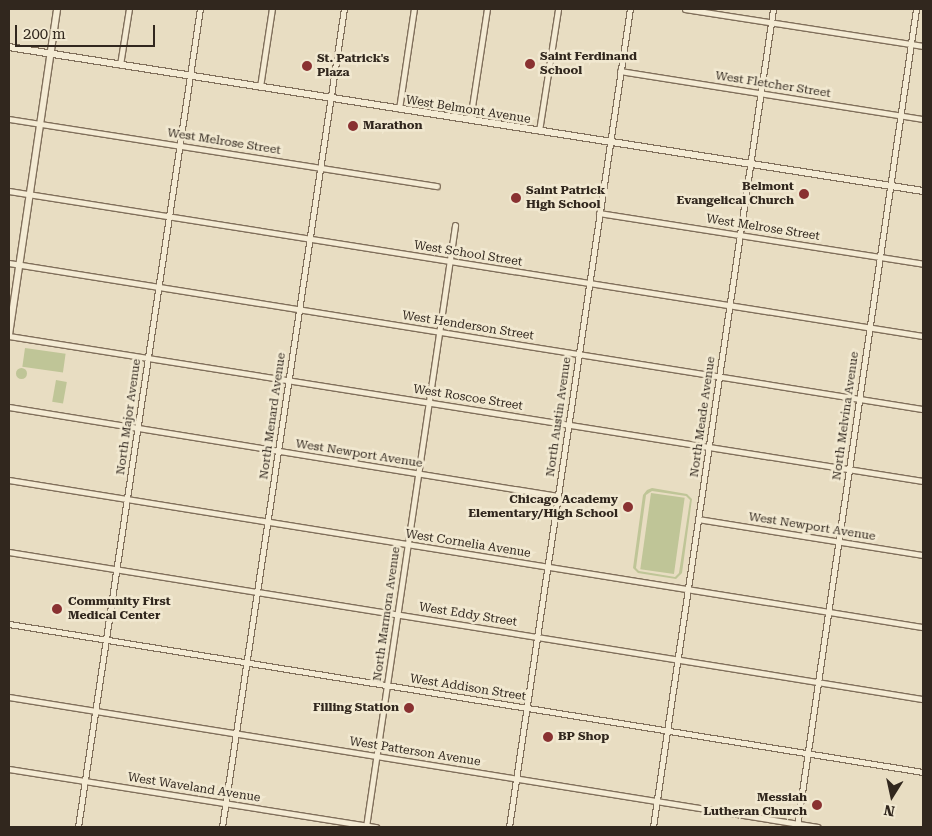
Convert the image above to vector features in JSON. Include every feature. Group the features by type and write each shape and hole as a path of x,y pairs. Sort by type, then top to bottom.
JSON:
{"main road":[{"path":"9,336 57,9"},
{"name":"West Belmont Avenue","path":"9,47 923,191"}],"street":[{"path":"120,65 129,9"},
{"name":"North Major Avenue","path":"78,827 200,9"},
{"path":"260,87 272,9"},
{"name":"North Menard Avenue","path":"222,827 344,9"},
{"path":"399,109 414,9"},
{"path":"470,120 487,9"},
{"path":"539,131 558,9"},
{"name":"North Austin Avenue","path":"509,827 630,9"},
{"path":"685,9 923,46"},
{"name":"North Meade Avenue","path":"653,827 773,9"},
{"name":"North Melvina Avenue","path":"797,826 916,9"},
{"name":"West Fletcher Street","path":"620,71 923,119"},
{"name":"West Melrose Street","path":"9,118 437,186"},
{"name":"West School Street","path":"9,190 923,336"},
{"name":"West Melrose Street","path":"599,213 923,264"},
{"name":"North Marmora Avenue","path":"366,826 455,226"},
{"name":"West Henderson Street","path":"9,263 923,409"},
{"name":"West Roscoe Street","path":"9,336 923,481"},
{"name":"West Newport Avenue","path":"9,407 558,496"},
{"name":"West Cornelia Avenue","path":"9,480 923,628"},
{"name":"West Newport Avenue","path":"698,518 923,555"},
{"name":"West Eddy Street","path":"9,552 923,699"},
{"name":"West Addison Street","path":"9,624 923,772"},
{"name":"West Patterson Avenue","path":"9,697 657,801 797,826 818,827"},
{"name":"West Waveland Avenue","path":"9,769 376,827"}],"green space":[{"path":"25,348 66,354 63,373 22,367"},
{"path":"21,367 27,373 21,379 15,373"},
{"path":"56,380 67,382 63,404 52,402"},
{"path":"652,488 687,494 692,499 682,573 676,579 638,573 633,568 643,495","holes":["652,491 686,496 690,500 679,573 675,577 639,571 636,568 646,495"]},
{"path":"651,493 685,498 674,574 640,569"}],"place":[{"name":"Saint Ferdinand School","path":"530,64"},
{"name":"St. Patrick's Plaza","path":"307,66"},
{"name":"Marathon","path":"353,126"},
{"name":"Belmont Evangelical Church","path":"804,194"},
{"name":"Saint Patrick High School","path":"516,198"},
{"name":"Chicago Academy Elementary/High School","path":"628,507"},
{"name":"Community First Medical Center","path":"57,609"},
{"name":"Filling Station","path":"409,708"},
{"name":"BP Shop","path":"548,737"},
{"name":"Messiah Lutheran Church","path":"817,805"}]}
